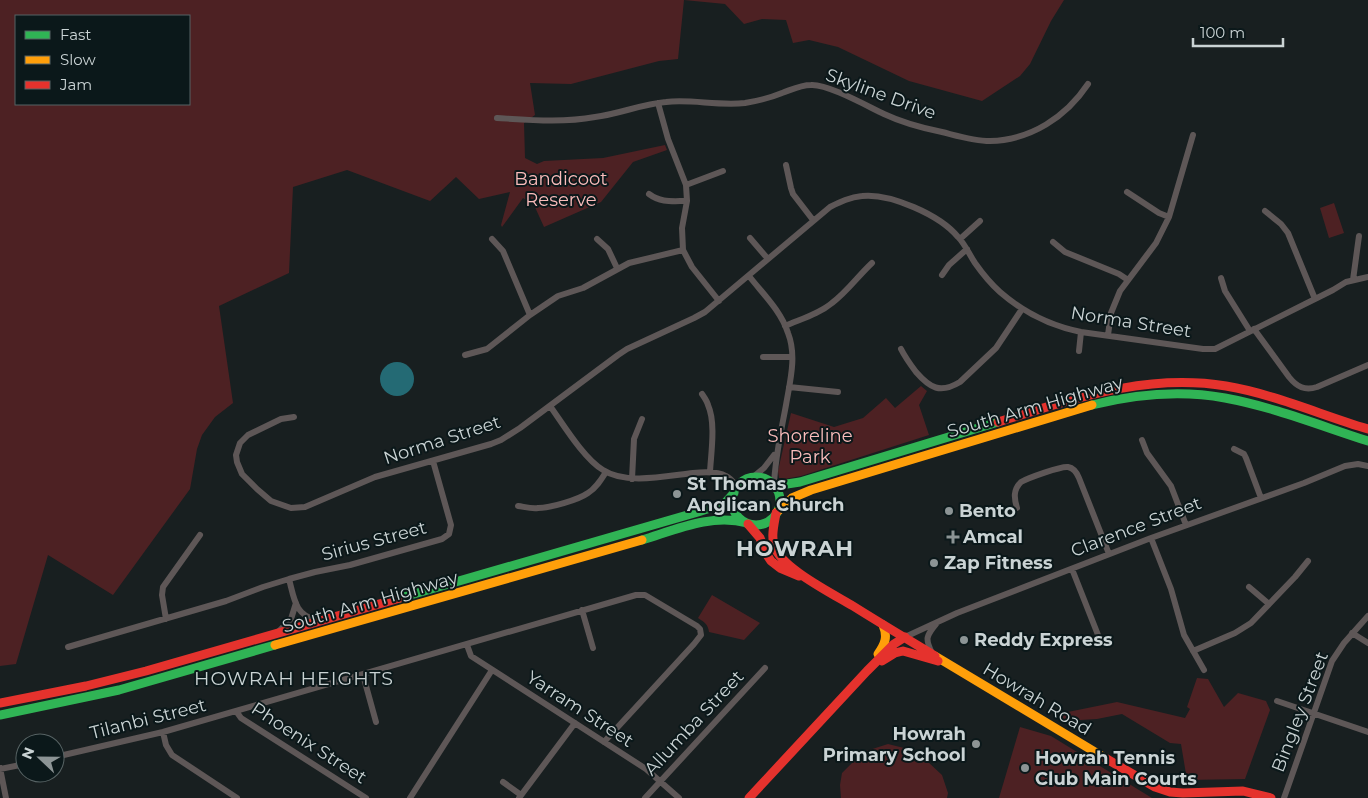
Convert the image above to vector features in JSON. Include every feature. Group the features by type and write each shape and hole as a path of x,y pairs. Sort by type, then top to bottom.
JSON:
{"main road":[{"name":"South Arm Highway","path":"774,486 800,482 1088,395 1149,383 1192,382 1235,388 1277,399 1368,429"},
{"name":"South Arm Highway","path":"776,513 788,500 811,490 1086,407 1139,395 1181,393 1235,399 1368,441"},
{"path":"753,477 765,479 774,486 778,496 772,535 776,552 783,561 807,579 785,571 775,564 767,555 760,538 739,517 733,502 735,490 745,480 753,477"},
{"name":"South Arm Highway","path":"0,703 108,681 705,510 725,502 735,490"},
{"path":"747,524 769,522 776,513"},
{"name":"South Arm Highway","path":"0,715 71,702 128,688 703,522 725,519 747,524"},
{"name":"Howrah Road","path":"807,579 1096,753 1163,790 1178,793 1243,791 1271,798"},
{"path":"867,671 887,638 883,625"},
{"name":"Clarence Street","path":"749,798 867,671 894,644 905,637"},
{"path":"867,671 892,654 903,651 947,664"}],"street":[{"name":"Skyline Drive","path":"497,118 546,121 586,119 672,101 715,104 746,102 770,97 799,87 816,85 828,88 904,122 990,141 1013,138 1043,126 1072,105 1088,84"},
{"path":"658,103 668,139 686,185 687,201 682,228 683,250 692,267 719,300"},
{"path":"1108,335 1113,306 1120,291 1152,249 1169,217 1193,135"},
{"path":"786,165 793,194 813,220"},
{"path":"686,185 723,171"},
{"path":"1127,192 1159,213 1169,217"},
{"path":"650,194 655,198 666,201 687,201"},
{"name":"Norma Street","path":"294,417 281,419 248,434 240,443 236,454 242,474 271,501 291,508 304,507 375,478 501,440 627,349 705,312 813,220 844,200 860,196 876,196 897,201 932,216 947,226 960,239 980,270 992,284 1022,308 1055,325 1081,332 1211,349 1223,345 1346,282 1368,277"},
{"path":"1265,211 1281,224 1288,233 1314,299"},
{"path":"960,239 980,222"},
{"path":"1353,280 1359,236"},
{"path":"750,238 768,259"},
{"path":"492,239 503,251 530,315"},
{"path":"598,239 608,248 617,268"},
{"path":"1052,242 1065,252 1119,274 1128,280"},
{"path":"942,275 949,265 967,249"},
{"path":"465,355 487,348 558,296 583,288 617,268 640,260 683,250"},
{"path":"785,326 820,311 833,303 872,263"},
{"path":"749,276 773,305 785,326 792,344 792,368 774,468 774,486"},
{"path":"1221,278 1225,291 1252,330 1289,378 1301,388 1317,388 1368,365"},
{"path":"901,348 907,361 928,385 940,388 950,387 960,382 996,348 1022,308"},
{"path":"1078,351 1081,332"},
{"path":"763,357 792,357"},
{"path":"789,387 838,392"},
{"path":"702,394 711,414 710,472"},
{"path":"550,406 589,458 606,472 632,479 710,472 730,478 735,490"},
{"path":"632,479 634,439 642,419"},
{"path":"1142,440 1147,453 1171,486 1186,525"},
{"path":"753,477 772,460 778,449"},
{"path":"1234,449 1244,454 1261,498"},
{"name":"Sirius Street","path":"68,647 226,601 289,579 350,565 446,537 450,530 450,520 433,461"},
{"name":"Clarence Street","path":"905,637 958,613 1109,554 1304,483 1345,466 1358,464 1368,466"},
{"path":"1017,508 1014,498 1018,485 1021,482 1061,467 1070,468 1077,473 1109,554"},
{"path":"518,506 540,508 575,499 588,493 598,485 606,472"},
{"path":"166,619 162,595 163,588 200,535"},
{"path":"1151,538 1171,589 1182,628 1204,670"},
{"path":"1193,651 1251,623 1308,561"},
{"path":"1072,569 1100,640"},
{"path":"289,579 296,603 305,616 309,619 321,621"},
{"path":"1250,587 1269,604"},
{"name":"Tilanbi Street","path":"65,755 163,732 236,712 641,594 698,626 701,635 604,742"},
{"path":"276,634 291,619 296,603"},
{"path":"582,610 593,648"},
{"name":"Bingley Street","path":"1284,798 1332,661 1352,633 1368,616"},
{"path":"932,653 927,643 927,638 937,623"},
{"path":"1352,633 1368,643"},
{"name":"Yarram Street","path":"467,645 471,656 646,769 680,798"},
{"name":"Allumba Street","path":"645,798 766,668"},
{"path":"410,798 492,670"},
{"path":"363,675 376,722"},
{"path":"1277,701 1368,732"},
{"name":"Phoenix Street","path":"236,712 241,718 366,798"},
{"path":"503,782 520,797 575,723"},
{"path":"163,732 166,744 172,755 237,798"},
{"path":"6,798 0,769 15,766"}],"green space":[{"name":"Bandicoot Reserve","path":"0,0 684,0 678,59 659,61 571,84 530,83 535,115 524,123 525,158 537,164 544,161 603,158 665,145 667,150 633,162 601,202 544,227 534,205 523,198 502,227 510,192 479,199 456,177 430,201 347,170 293,187 289,273 219,306 233,403 215,417 202,435 197,449 190,489 113,595 48,555 16,664 0,666"},
{"path":"684,0 1064,0 1051,21 1030,64 1020,76 982,101 909,81 838,47 809,40 793,43 786,20 762,19 744,24 725,4"},
{"path":"1334,203 1344,233 1329,238 1320,208"},
{"name":"Shoreline Park","path":"921,386 927,391 919,405 929,435 801,476 779,478 778,471 791,413 834,427 863,418 886,398 895,408"},
{"path":"712,595 760,623 744,640 709,632 707,625 698,618"},
{"path":"1197,678 1208,679 1224,707 1238,693 1266,701 1270,710 1245,779 1187,780 1181,744 1170,743 1122,714 1097,719 1063,721 1053,715 1117,702 1185,718 1190,709 1187,707"},
{"path":"1020,727 1051,736 1152,798 999,798"},
{"path":"888,744 908,749 927,761 942,775 948,793 947,798 841,798 840,785 842,773 863,752"}],"water":[{"path":"397,362 404,363 409,367 413,372 413,386 409,391 404,395 397,396 390,395 385,391 381,386 380,379 381,372 385,367 390,363"}],"traffic: fast":[{"path":"1092,405 1158,394 1192,394 1225,398 1261,406 1368,441"},
{"path":"774,486 800,482 998,422"},
{"path":"756,477 765,479 773,484 778,492 780,501 778,510 773,518 765,523 756,525 747,523 739,518 734,510 732,501 734,492 739,484 747,479 756,477"},
{"path":"400,598 698,512 725,503 734,493"},
{"path":"642,540 707,521 734,520 747,523"},
{"path":"0,715 119,690 275,645"}],"traffic: slow":[{"path":"777,512 792,498 811,490 1092,405"},
{"path":"275,645 642,540"},
{"path":"878,654 885,640 883,625"},
{"path":"935,656 1105,758"}],"traffic: jam":[{"path":"998,422 1110,390 1167,383 1196,383 1226,386 1262,394 1368,429"},
{"path":"776,513 773,532 774,546 781,558 789,566 935,656"},
{"path":"748,524 760,538 771,561 780,568 799,576"},
{"path":"0,703 86,686 146,671 400,598"},
{"path":"749,798 867,671 894,644 905,637"},
{"path":"882,661 895,653 903,651 938,661"},
{"path":"1105,758 1155,787 1170,792 1243,791 1271,798"}],"place":[{"name":"St Thomas Anglican Church","path":"677,494"},
{"name":"Bento","path":"949,511"},
{"name":"Amcal","path":"953,537"},
{"name":"Zap Fitness","path":"934,563"},
{"name":"Reddy Express","path":"964,640"},
{"name":"Howrah Primary School","path":"976,744"},
{"name":"Howrah Tennis Club Main Courts","path":"1025,768"}],"district":[{"name":"HOWRAH","path":"795,548"},
{"name":"HOWRAH HEIGHTS","path":"294,678"}]}
